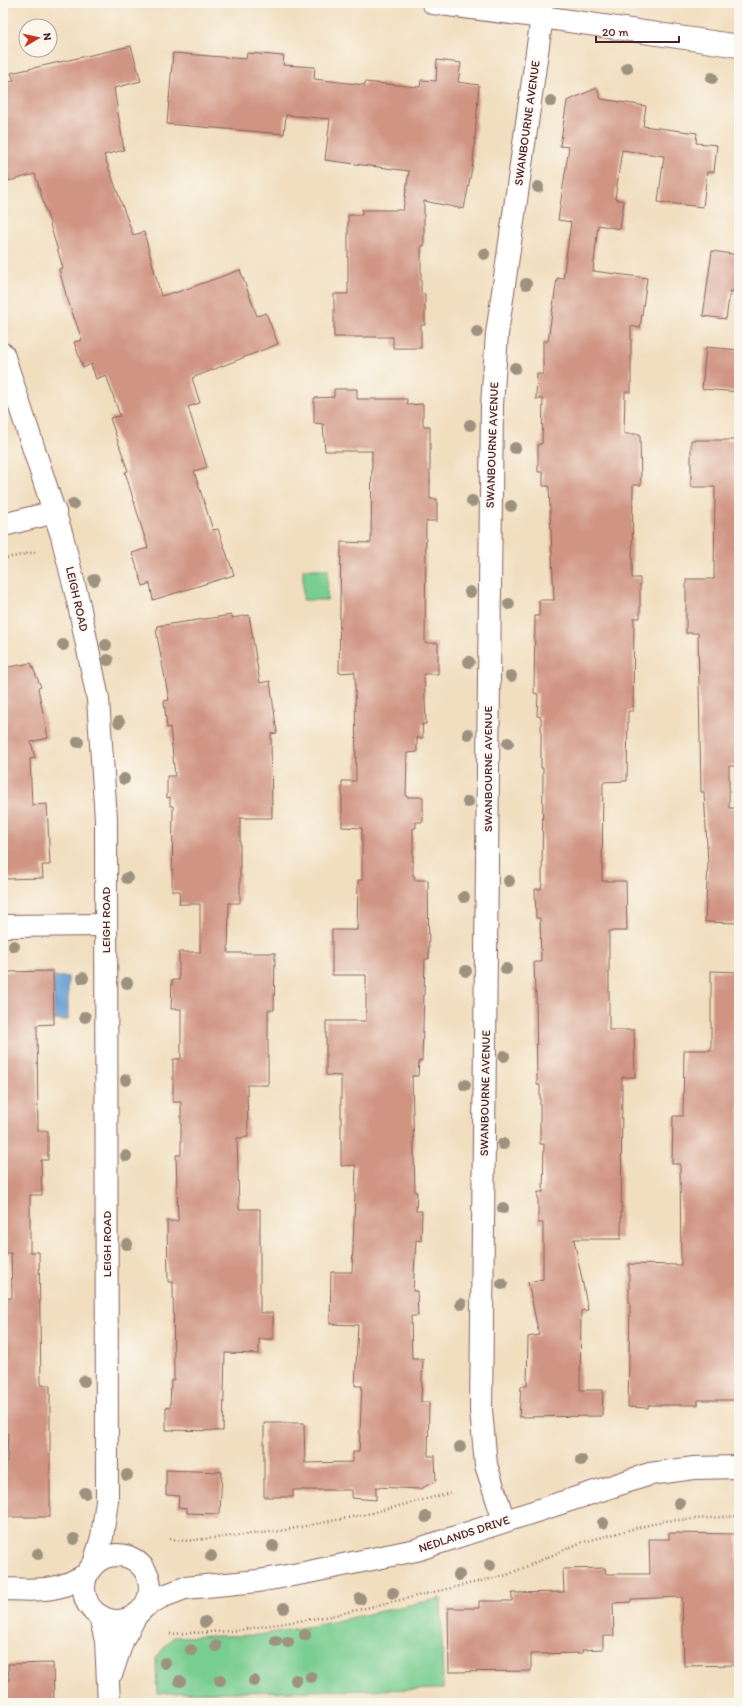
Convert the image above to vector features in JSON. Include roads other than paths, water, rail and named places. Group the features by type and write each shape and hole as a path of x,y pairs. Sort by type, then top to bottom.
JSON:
{"street":[{"path":"433,3 542,17 739,46"},
{"name":"SWANBOURNE AVENUE","path":"504,1522 486,1465 482,1410 492,405 497,334 542,17"},
{"name":"LEIGH ROAD","path":"3,354 55,512 79,605 98,699 106,819 108,1500 102,1537 90,1569"},
{"path":"3,525 55,512"},
{"path":"3,926 106,925"},
{"name":"NEDLANDS DRIVE","path":"185,1588 258,1581 350,1565 416,1550 650,1474 694,1468 739,1467"},
{"name":"LEIGH ROAD","path":"108,1500 116,1536 129,1557"},
{"path":"50,1590 73,1583 101,1559 119,1555 129,1557 136,1561 147,1574 164,1584 185,1588"},
{"path":"90,1569 84,1592 96,1613 106,1641 110,1678 109,1703"},
{"path":"110,1678 123,1639 140,1611 149,1591 147,1574"},
{"path":"3,1589 50,1590 75,1598 96,1613 119,1621 128,1619 161,1597 185,1588"}],"water":[{"path":"54,977 68,977 68,1020 54,1020"}]}
